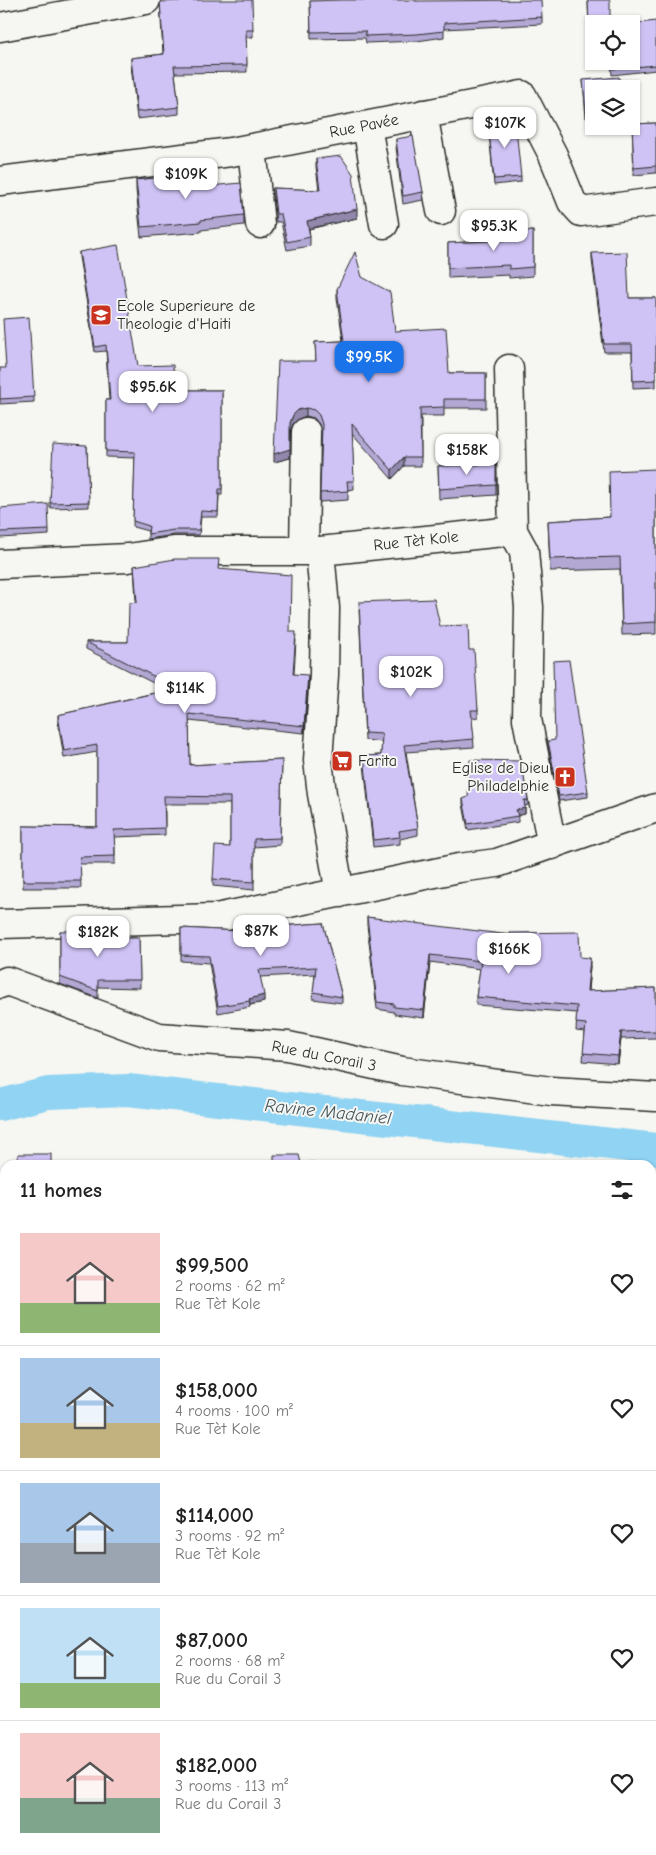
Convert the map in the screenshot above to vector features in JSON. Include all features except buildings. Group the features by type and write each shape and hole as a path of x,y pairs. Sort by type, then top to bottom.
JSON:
{"street":[{"path":"0,26 146,0"},
{"name":"Rue Pavée","path":"0,181 252,148 522,95 554,155 572,202 581,212 656,202"},
{"path":"423,114 441,211"},
{"path":"367,126 384,224"},
{"path":"252,148 260,224"},
{"path":"509,369 513,531 524,551 529,607 527,719 552,845"},
{"path":"306,432 312,551 325,608 324,676 318,760 322,794 340,893"},
{"name":"Rue Tèt Kole","path":"0,564 128,558 174,551 312,551 513,531"},
{"path":"0,924 216,918 459,868 497,863 656,808"},
{"name":"Rue du Corail 3","path":"0,984 7,982 159,1037 288,1046 402,1071 551,1090 656,1097"}],"waterway":[{"name":"Ravine Madaniel","path":"0,1105 48,1093 128,1090 656,1149"}],"place":[{"name":"Ecole Superieure de Theologie d'Haiti","path":"101,315"},
{"name":"Farita","path":"342,761"},
{"name":"Eglise de Dieu Philadelphie","path":"565,777"}]}
